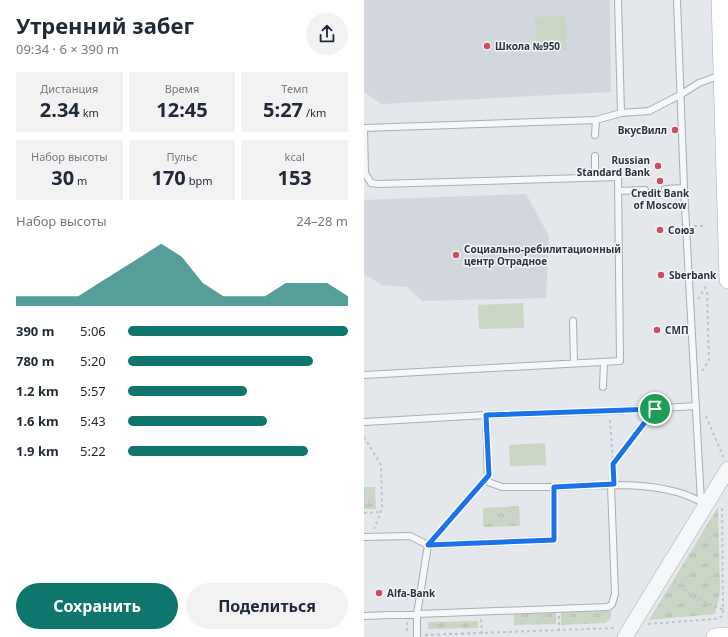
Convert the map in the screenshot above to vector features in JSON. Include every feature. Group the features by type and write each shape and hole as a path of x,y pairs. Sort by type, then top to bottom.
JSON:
{"main road":[{"path":"720,0 728,280"},
{"path":"714,630 728,636"}],"street":[{"path":"623,633 704,503 724,465"}],"lane":[{"path":"618,0 621,113"},
{"path":"486,415 489,475 488,482 502,488 613,485 675,491 704,503 696,406 684,188 676,0"},
{"path":"364,375 574,362 620,361 618,177 370,183 365,173 364,128 596,120 621,113 649,111 699,83 722,74"},
{"path":"595,135 596,120"},
{"path":"595,156 595,178"},
{"path":"665,189 684,188"},
{"path":"618,191 645,190"},
{"path":"573,321 574,362"},
{"path":"603,386 604,362"},
{"path":"364,422 606,409 655,409 696,406"},
{"path":"364,616 558,610 606,607 610,605 613,600 615,548 613,485"},
{"path":"364,537 410,536 428,545 554,540 554,487"},
{"path":"417,636 417,614 428,545"}],"path":[{"path":"707,292 709,360"},
{"path":"606,409 613,464 613,485"},
{"path":"613,464 655,409"},
{"path":"703,410 722,456 724,465"},
{"path":"364,437 381,465 380,512 372,536"},
{"path":"428,545 489,475"},
{"path":"644,624 715,619 721,617 723,614 722,504"},
{"path":"364,513 380,512"},
{"path":"674,581 695,598 724,610"},
{"path":"558,610 559,631"},
{"path":"481,612 482,634"},
{"path":"407,614 408,635"},
{"path":"714,630 715,619"},
{"path":"417,636 559,631 623,633"}],"shaded area":[{"name":"Школа №950","path":"364,0 610,0 611,92 381,104 364,92"},
{"name":"Социально-ребилитационный центр Отрадное","path":"526,194 549,236 546,298 422,301 407,287 382,285 364,274 364,200"}],"green space":[{"path":"565,16 567,50 537,52 535,17"},
{"path":"523,303 524,328 479,329 478,305"},
{"path":"545,443 546,465 510,466 509,445"},
{"path":"364,487 375,487 376,509 364,509"},
{"path":"519,506 520,526 483,527 483,508"},
{"path":"718,507 720,592 715,614 649,620"},
{"path":"611,611 611,618 605,623 561,625 561,612"},
{"path":"556,613 556,624 514,625 514,614"},
{"path":"478,621 478,628 428,629 428,622"}],"place":[{"name":"Школа №950","path":"487,46"},
{"name":"ВкусВилл","path":"675,130"},
{"name":"Russian Standard Bank","path":"658,166"},
{"name":"Credit Bank of Moscow","path":"660,181"},
{"name":"Союз","path":"660,230"},
{"name":"Социально-ребилитационный центр Отрадное","path":"456,255"},
{"name":"Sberbank","path":"661,275"},
{"name":"СМП","path":"657,330"},
{"name":"Alfa-Bank","path":"379,593"}],"route":[{"path":"655,409 613,464 614,484 554,487 554,540 428,545 489,475 486,415 655,409"}]}
